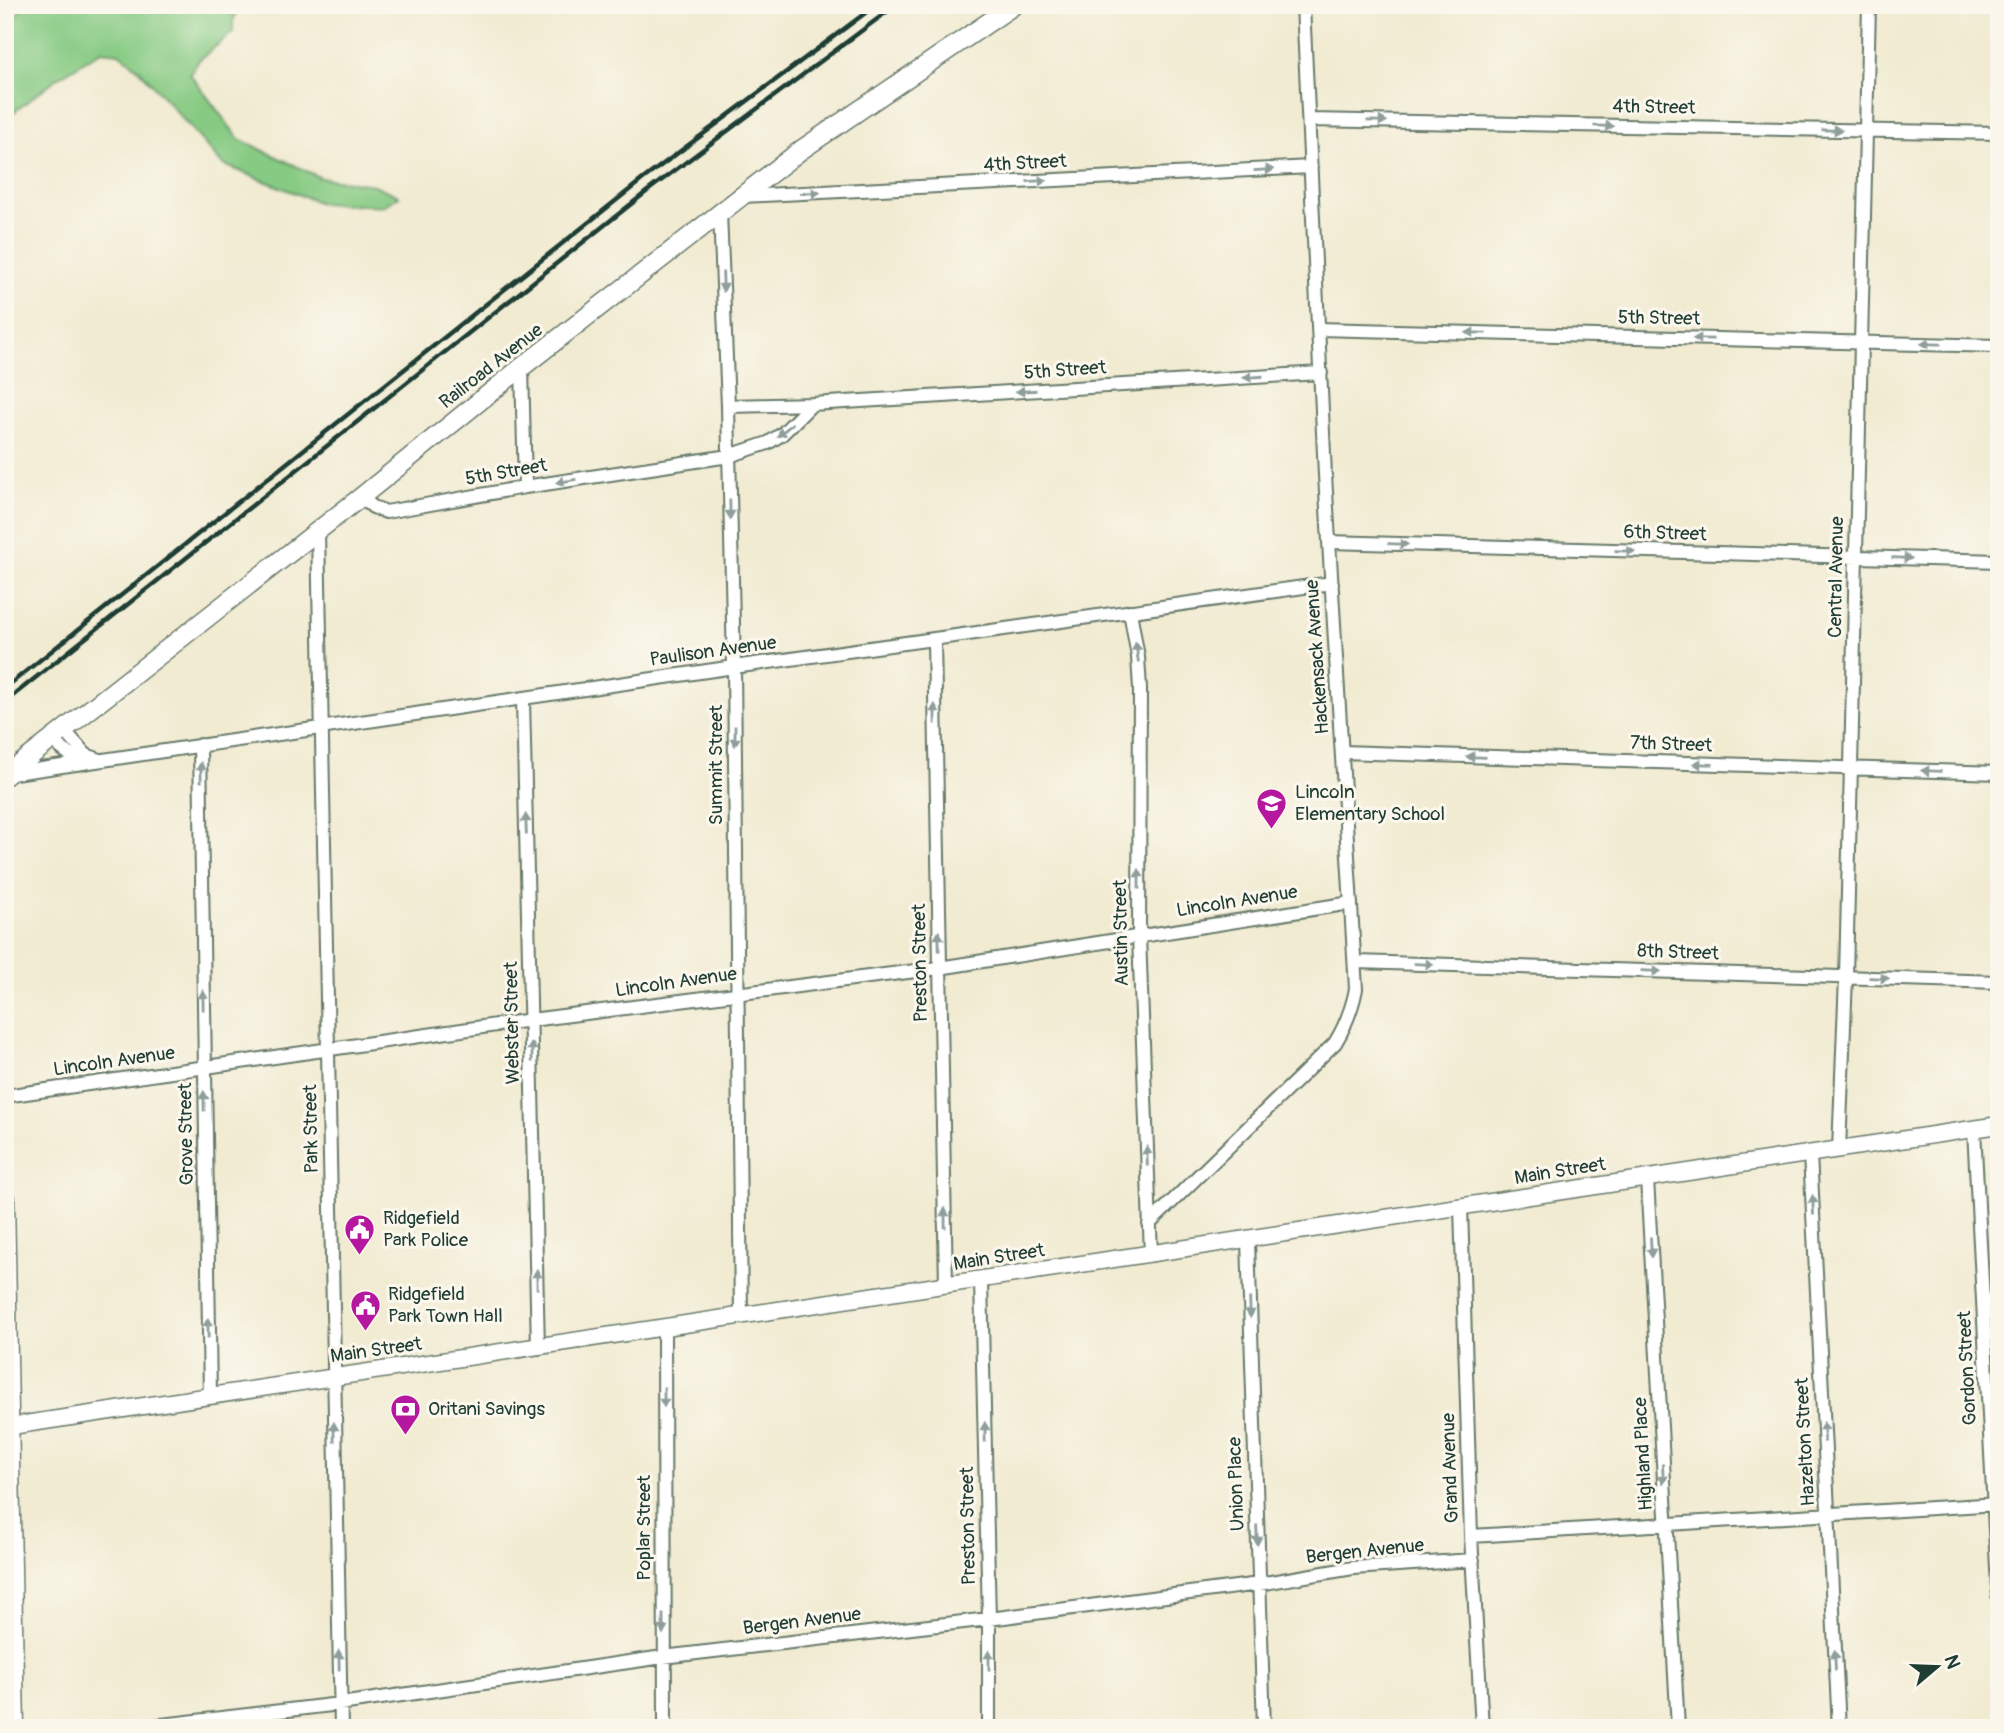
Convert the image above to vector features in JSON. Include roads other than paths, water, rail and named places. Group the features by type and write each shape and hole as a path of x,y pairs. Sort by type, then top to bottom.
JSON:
{"main road":[{"name":"Railroad Avenue","path":"7,775 801,150 1014,5"},
{"path":"5,1199 7,1427 15,1728"}],"street":[{"name":"Hackensack Avenue","path":"1149,1224 1335,1043 1353,1007 1356,962 1329,542 1303,5"},
{"name":"Central Avenue","path":"1839,1150 1846,977 1869,5"},
{"name":"4th Street","path":"1309,120 1999,133"},
{"name":"4th Street","path":"742,196 1311,167"},
{"name":"Summit Street","path":"720,213 734,667 741,1317"},
{"name":"5th Street","path":"1318,329 1999,346"},
{"path":"522,367 525,487"},
{"name":"5th Street","path":"728,406 812,404 1321,373"},
{"name":"5th Street","path":"360,497 373,507 386,512 525,487 729,456 768,443 782,434 812,404"},
{"name":"Park Street","path":"318,531 329,1050 332,1378 341,1728"},
{"name":"6th Street","path":"1329,542 1999,561"},
{"name":"Paulison Avenue","path":"7,775 734,667 1332,583"},
{"name":"Austin Street","path":"1130,611 1138,656 1140,690 1139,936 1151,1255"},
{"name":"Preston Street","path":"933,640 946,1286"},
{"name":"Webster Street","path":"523,699 538,1348"},
{"path":"59,734 86,755 101,760"},
{"path":"59,734 61,748 80,763"},
{"name":"Grove Street","path":"200,745 210,1396"},
{"name":"7th Street","path":"1342,752 1999,773"},
{"name":"Lincoln Avenue","path":"5,1096 531,1020 939,968 1351,903"},
{"name":"8th Street","path":"1356,962 1999,982"},
{"name":"Main Street","path":"7,1427 1999,1125"},
{"name":"Gordon Street","path":"1974,1129 1996,1504 1999,1606"},
{"name":"Hazelton Street","path":"1811,1154 1839,1728"},
{"name":"Highland Place","path":"1647,1179 1678,1728"},
{"name":"Grand Avenue","path":"1461,1207 1471,1536 1482,1728"},
{"name":"Union Place","path":"1248,1240 1264,1728"},
{"name":"Preston Street","path":"981,1281 989,1728"},
{"name":"Poplar Street","path":"664,1329 665,1728"},
{"path":"1471,1536 1996,1504"},
{"name":"Bergen Avenue","path":"136,1728 340,1704 663,1657 1259,1584 1353,1568 1473,1560"}],"railway":[{"path":"5,688 643,179 876,5"},
{"path":"5,702 650,189 896,5"}],"place":[{"name":"Lincoln Elementary School","path":"1272,830"},
{"name":"Ridgefield Park Police","path":"360,1256"},
{"name":"Ridgefield Park Town Hall","path":"365,1332"},
{"name":"Oritani Savings","path":"405,1436"}]}
